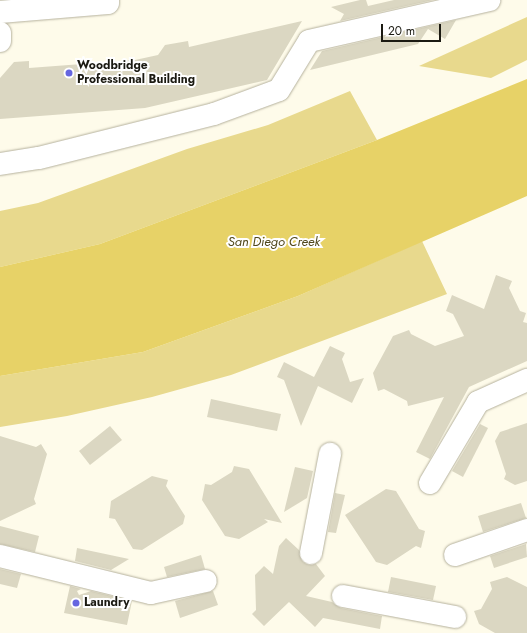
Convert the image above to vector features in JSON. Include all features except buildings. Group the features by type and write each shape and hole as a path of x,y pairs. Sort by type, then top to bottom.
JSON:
{"lane":[{"path":"0,12 108,3 108,0"},
{"path":"0,164 39,158 214,114 279,90 309,41 490,0"},
{"path":"0,33 0,41"},
{"path":"430,483 478,402 527,380"},
{"path":"311,553 330,454"},
{"path":"455,555 527,530"},
{"path":"0,556 151,593 206,581"},
{"path":"343,596 455,617"}],"shaded area":[{"path":"527,17 527,60 491,78 419,66"},
{"path":"350,91 377,140 100,244 0,267 0,211 38,203 187,149 268,125"},
{"path":"422,241 447,294 231,375 152,397 67,416 0,427 0,376 143,352 298,296"}],"water":[{"name":"San Diego Creek","path":"527,79 527,196 298,296 143,352 0,376 0,267 100,244 377,140"}],"place":[{"name":"Woodbridge Professional Building","path":"69,73"},
{"name":"Laundry","path":"76,603"}]}
